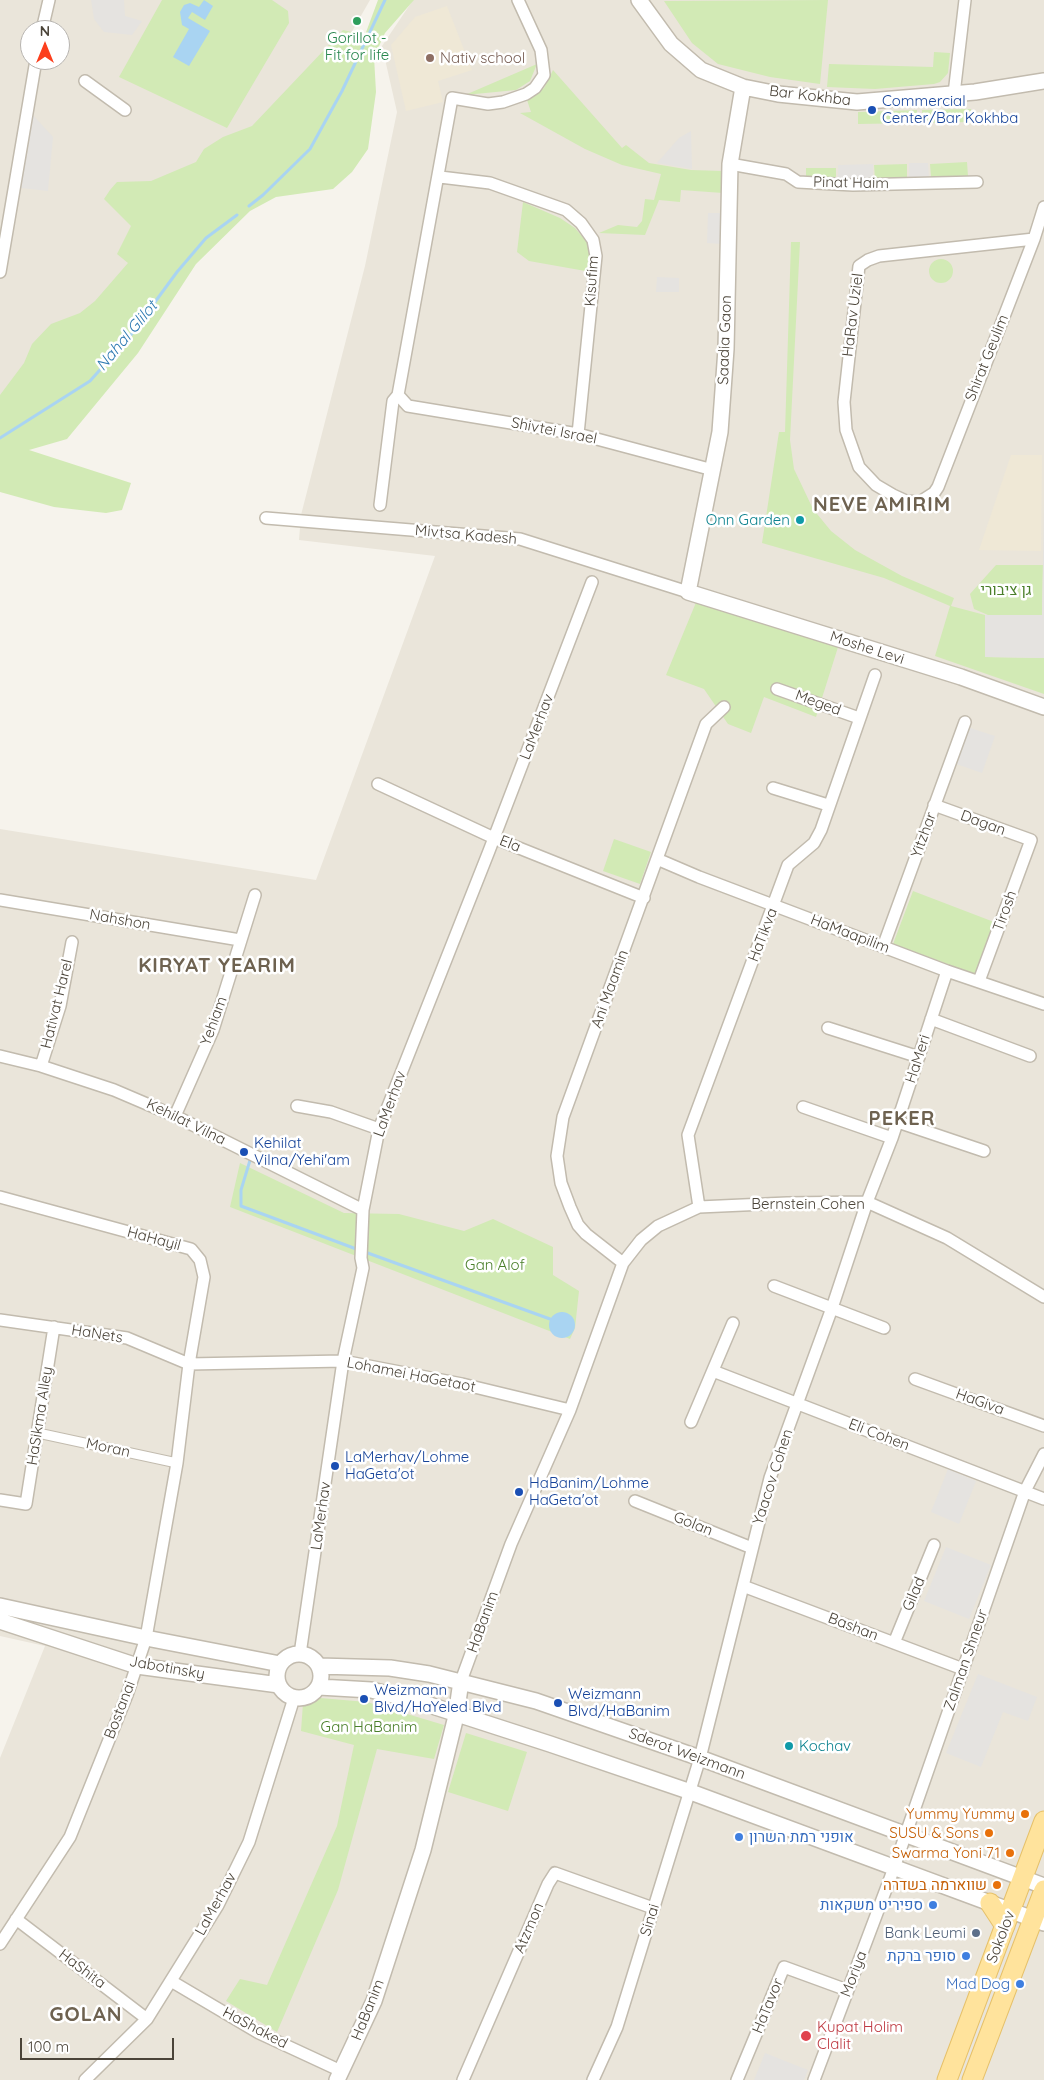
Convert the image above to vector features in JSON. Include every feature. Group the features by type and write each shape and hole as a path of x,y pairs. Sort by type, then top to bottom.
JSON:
{"main road":[{"name":"Sokolov","path":"947,2080 1044,1821"},
{"name":"Sokolov","path":"972,2080 1039,1921 1044,1890"},
{"path":"990,1903 1008,1918"}],"street":[{"path":"44,20 49,0"},
{"path":"380,505 394,401 398,395 440,177 452,98 488,104 495,103 526,94 540,82 544,75 541,50 518,0"},
{"name":"Bar Kokhba","path":"639,0 671,44 702,70 743,86 805,98 857,102 954,94 1044,81"},
{"path":"954,94 965,0"},
{"path":"0,272 34,70"},
{"path":"85,81 125,110"},
{"name":"Saadia Gaon","path":"688,592 713,470 724,391 730,164 743,86"},
{"name":"Pinat Haim","path":"730,164 786,174 798,182 853,185 977,182"},
{"name":"Kisufim","path":"440,177 490,183 566,210 581,223 593,240 596,256 578,434"},
{"name":"Shirat Geulim","path":"920,502 934,494 938,488 1034,239 1044,207"},
{"name":"HaRav Uziel","path":"920,502 906,501 876,485 858,467 846,430 844,402 859,266 879,256 1034,239"},
{"name":"Shivtei Israel","path":"398,395 408,406 578,434 713,470"},
{"name":"Mivtsa Kadesh","path":"266,518 520,539 688,592"},
{"name":"LaMerhav","path":"300,1654 343,1361 363,1268 361,1258 363,1210 379,1129 494,838 592,582"},
{"name":"Moshe Levi","path":"688,592 961,677 1044,707"},
{"name":"HaTikva","path":"698,1208 688,1135 788,865 814,843 821,830 828,805 875,675"},
{"name":"Meged","path":"777,689 859,718"},
{"name":"Ani Maamin","path":"623,1263 578,1225 561,1183 557,1156 563,1117 706,724 724,707"},
{"name":"Yitzhar","path":"883,947 965,722"},
{"name":"Ela","path":"378,784 494,838 644,898"},
{"path":"773,788 828,805"},
{"name":"Dagan","path":"934,806 1031,840"},
{"name":"Tirosh","path":"979,982 1031,840"},
{"name":"HaMaapilim","path":"658,859 883,947 1044,1004"},
{"name":"Yehiam","path":"175,1116 213,1030 255,895"},
{"name":"Nahshon","path":"0,900 240,940"},
{"name":"Hativat Harel","path":"41,1066 60,1006 72,942"},
{"name":"HaMeri","path":"867,1202 898,1122 947,971"},
{"path":"931,1019 1030,1056"},
{"path":"828,1028 919,1057"},
{"name":"Kehilat Vilna","path":"0,1056 41,1066 114,1090 175,1116 363,1210"},
{"path":"296,1106 331,1112 379,1129"},
{"path":"803,1107 892,1138"},
{"path":"898,1122 984,1151"},
{"name":"HaHayil","path":"0,1197 191,1249 200,1260 204,1277 189,1364"},
{"name":"Bernstein Cohen","path":"698,1208 786,1202 867,1202 947,1238 1044,1297"},
{"name":"Yaacov Cohen","path":"700,1758 770,1478 832,1308 867,1202"},
{"name":"HaBanim","path":"339,2075 374,2001 423,1850 456,1716 461,1681 511,1544 570,1410 623,1263 641,1240 658,1226 698,1208"},
{"path":"774,1286 884,1328"},
{"name":"HaNets","path":"0,1320 127,1338 189,1364"},
{"path":"692,1422 733,1323"},
{"name":"HaSikma Alley","path":"0,1500 26,1504 54,1328"},
{"name":"Lohamei HaGetaot","path":"189,1364 343,1361 462,1384 570,1410"},
{"name":"Bostanai","path":"0,1944 70,1837 137,1666 146,1638 177,1463 189,1364"},
{"name":"Eli Cohen","path":"713,1371 1044,1499"},
{"name":"HaGiva","path":"915,1379 1044,1426"},
{"name":"Moran","path":"38,1433 177,1463"},
{"name":"Zalman Shneur","path":"894,1868 1025,1491 1044,1454"},
{"name":"Golan","path":"635,1501 752,1548"},
{"name":"Gilad","path":"894,1643 934,1545"},
{"name":"Bashan","path":"743,1586 963,1669"},
{"name":"Jabotinsky","path":"0,1606 146,1638 280,1664"},
{"name":"Jabotinsky","path":"0,1622 137,1666 279,1685"},
{"path":"300,1654 308,1656 319,1666 321,1680 318,1687 308,1696 294,1698 288,1695 279,1685 278,1671 280,1664 286,1658 300,1654"},
{"name":"Sderot Weizmann","path":"319,1666 390,1668 461,1681 536,1701 700,1758 1044,1886"},
{"path":"318,1687 371,1690 414,1700 456,1716 550,1744 688,1791 990,1903"},
{"name":"LaMerhav","path":"85,2080 147,2019 218,1905 249,1842 294,1698"},
{"name":"Sinai","path":"593,2080 616,2027 688,1791 700,1758"},
{"name":"Moriya","path":"814,2080 894,1868"},
{"name":"Atzmon","path":"463,2080 548,1884 555,1873 653,1908"},
{"path":"1008,1918 1039,1921"},
{"name":"HaShita","path":"16,1919 147,2019"},
{"name":"HaTavor","path":"737,2080 784,1967 847,1990"},
{"name":"HaShaked","path":"171,1981 259,2033 339,2075"}],"shaded area":[{"path":"0,0 370,0 310,105 0,413"},
{"path":"91,0 124,0 125,16 142,21 132,35 104,32 94,19"},
{"path":"413,0 1044,0 1044,2080 0,2080 0,1758 45,1646 0,1636 0,829 316,880 435,556 299,540 301,515 365,266 397,112 382,46"},
{"name":"Nativ school","path":"447,6 472,70 438,81 443,102 406,111 391,45 415,17"},
{"path":"30,112 53,137 48,191 21,188"},
{"path":"691,131 692,169 657,163 679,138"},
{"path":"909,163 928,163 929,178 909,179"},
{"path":"873,164 873,180 838,179 838,165"},
{"path":"708,213 724,213 723,244 707,243"},
{"path":"657,277 679,278 679,292 656,292"},
{"path":"1011,455 1042,455 1041,551 979,550"},
{"path":"1044,503 1044,658 985,657 985,615 1042,615"},
{"path":"958,724 995,736 982,773 945,760"},
{"path":"948,1469 976,1481 959,1524 931,1512"},
{"path":"946,1547 991,1565 969,1619 924,1601"},
{"path":"978,1674 1037,1697 1028,1721 1003,1712 981,1767 946,1753"},
{"path":"765,2053 808,2070 804,2080 754,2080"}],"green space":[{"path":"162,0 272,0 288,11 289,23 227,128 119,77"},
{"path":"378,0 414,0 385,33 374,57 376,92 368,149 352,172 333,189 276,197 250,211 196,264 138,353 67,439 29,450 131,483 122,510 106,513 54,507 0,492 0,395 24,363 32,344 51,324 80,313 95,301 128,263 117,254 131,226 104,199 110,190 117,182 151,181 196,162 204,149 223,137 252,126 343,30 365,35"},
{"path":"828,0 820,84 770,77 718,64 692,43 664,1"},
{"path":"934,52 950,53 948,73 940,82 934,84 875,89 827,87 829,64 933,67"},
{"path":"537,64 530,81 516,90 465,95"},
{"path":"553,70 622,148 626,145 649,163 691,170 723,171 723,193 681,190 680,202 659,200 645,235 599,233 618,225 637,227 642,221 645,199 654,200 661,174 622,165 585,149 520,113 531,112 527,100 544,88"},
{"path":"971,109 971,122 922,123 922,110"},
{"path":"917,110 917,123 858,124 858,112"},
{"path":"967,162 968,176 931,177 930,164"},
{"path":"907,164 907,180 875,180 874,165"},
{"path":"806,168 836,168 836,180 806,179"},
{"path":"523,202 560,218 575,228 591,247 591,272 529,261 517,252"},
{"path":"791,242 800,242 790,440 794,469 813,509 831,531 855,550 902,576 954,598 951,606 985,615 985,657 1044,658 1044,694 935,656 950,606 884,578 762,543 779,432 785,432"},
{"path":"941,259 949,263 953,271 949,279 941,283 933,279 929,271 933,263"},
{"name":"גן ציבורי","path":"996,565 1043,565 1042,615 988,615 974,609 970,594"},
{"path":"697,600 839,644 816,717 764,697 751,733 728,724 704,689 666,675"},
{"path":"614,839 651,852 640,884 603,871"},
{"path":"913,891 994,922 975,974 893,944"},
{"name":"Gan Alof","path":"240,1163 344,1213 399,1214 464,1231 493,1219 553,1247 553,1275 579,1291 575,1328 570,1339 230,1207"},
{"name":"Gan HaBanim","path":"320,1698 367,1702 444,1725 434,1759 377,1749 338,1890 277,2032 226,2001 240,1979 267,1985 337,1826 354,1745 301,1731 303,1703"},
{"path":"466,1733 527,1752 508,1811 448,1792"}],"water":[{"path":"204,0 213,6 205,20 192,12 188,18 210,31 189,66 173,57 189,29 182,25 180,12 184,5 190,3 199,7"},
{"path":"562,1312 571,1316 575,1325 571,1334 562,1338 553,1334 549,1325 553,1316"}],"waterway":[{"name":"Nahal Glilot","path":"249,206 263,195 310,149 342,91 385,0"},
{"name":"Nahal Glilot","path":"0,438 90,381 130,336 177,272 206,238 237,215"},
{"path":"251,1157 241,1190 241,1206 359,1250"},
{"path":"365,1252 550,1319"}],"place":[{"name":"Gorillot - Fit for life","path":"357,21"},
{"name":"Nativ school","path":"430,58"},
{"name":"Commercial Center/Bar Kokhba","path":"872,110"},
{"name":"Onn Garden","path":"800,520"},
{"name":"Kehilat Vilna/Yehi'am","path":"244,1152"},
{"name":"LaMerhav/Lohme HaGeta'ot","path":"335,1466"},
{"name":"HaBanim/Lohme HaGeta'ot","path":"519,1492"},
{"name":"Weizmann Blvd/HaYeled Blvd","path":"364,1699"},
{"name":"Weizmann Blvd/HaBanim","path":"558,1703"},
{"name":"Kochav","path":"789,1746"},
{"name":"Yummy Yummy","path":"1025,1814"},
{"name":"SUSU & Sons","path":"989,1833"},
{"name":"אופני רמת השרון","path":"739,1837"},
{"name":"Swarma Yoni 71","path":"1010,1853"},
{"name":"שווארמה בשדרה","path":"997,1885"},
{"name":"ספיריט משקאות","path":"933,1905"},
{"name":"Bank Leumi","path":"976,1933"},
{"name":"סופר ברקת","path":"966,1956"},
{"name":"Mad Dog","path":"1020,1984"},
{"name":"Kupat Holim Clalit","path":"806,2036"}],"district":[{"name":"NEVE AMIRIM","path":"882,505"},
{"name":"KIRYAT YEARIM","path":"217,966"},
{"name":"PEKER","path":"902,1119"},
{"name":"GOLAN","path":"86,2015"}]}
